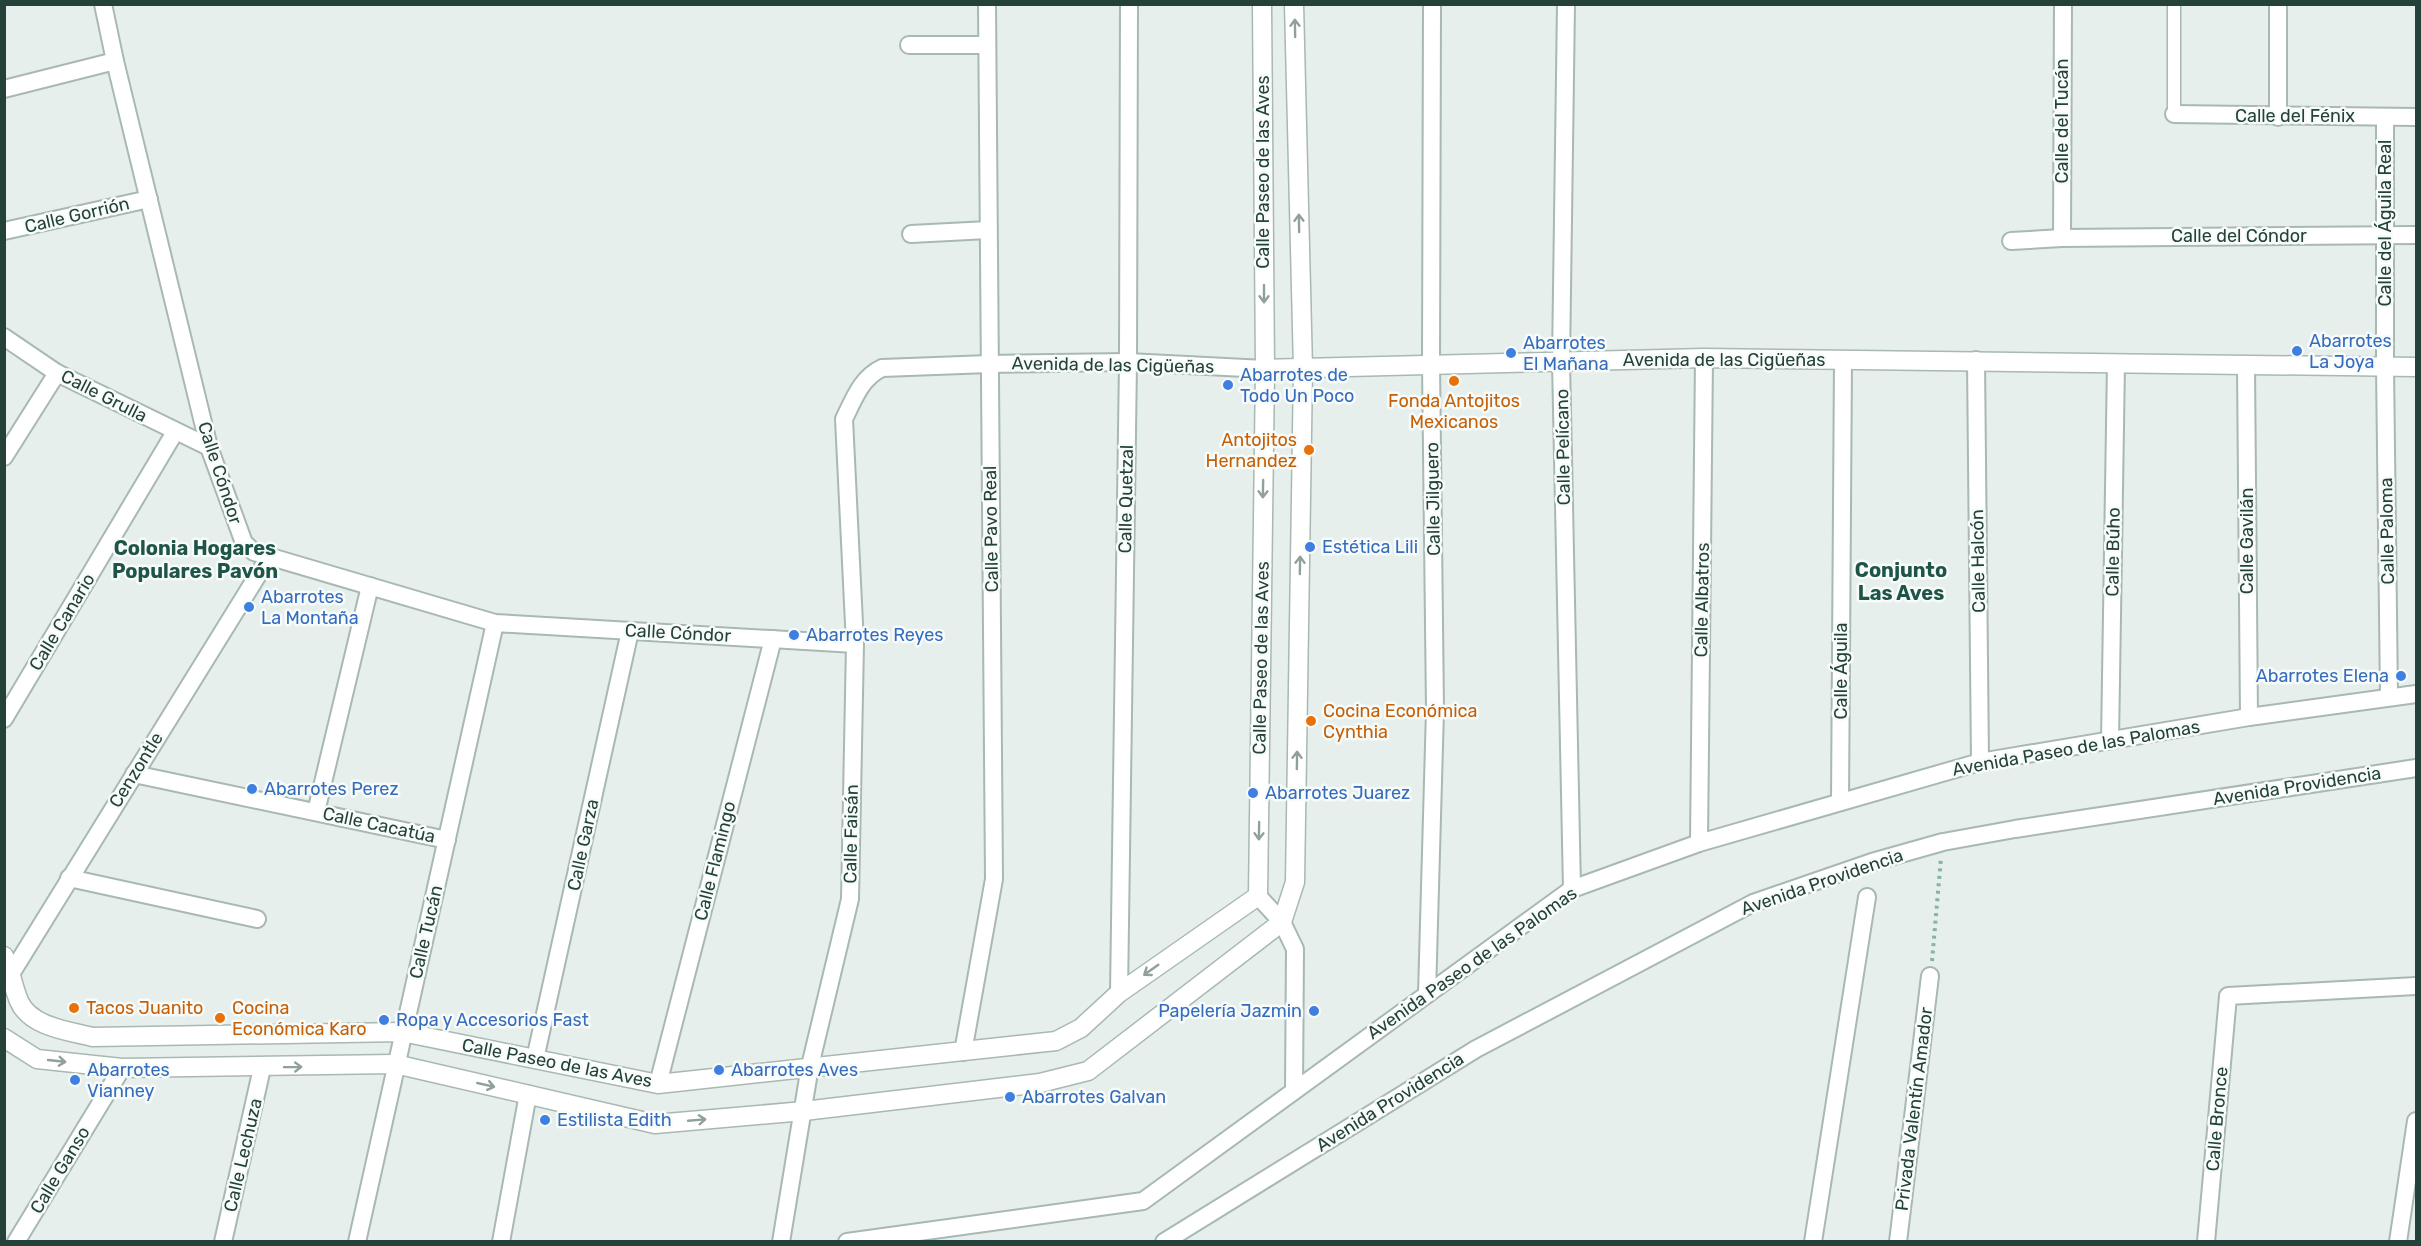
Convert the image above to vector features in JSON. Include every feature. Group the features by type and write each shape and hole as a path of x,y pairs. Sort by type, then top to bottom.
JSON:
{"street":[{"name":"Calle Cóndor","path":"104,4 115,61 209,447 244,543 254,552 495,622 855,644"},
{"name":"Calle Pavo Real","path":"963,1052 994,879 987,4"},
{"name":"Calle Quetzal","path":"1119,993 1128,362 1129,4"},
{"name":"Calle Paseo de las Aves","path":"7,971 19,1001 27,1013 47,1025 93,1037 402,1032 658,1084 1056,1041 1081,1028 1119,993 1258,896 1264,369 1262,4"},
{"name":"Calle Paseo de las Aves","path":"4,1038 36,1059 122,1068 262,1068 395,1064 655,1124 804,1111 1040,1083 1088,1071 1282,922 1295,882 1303,369 1294,4"},
{"name":"Calle Jilguero","path":"1427,994 1435,710 1431,364 1432,4"},
{"name":"Calle Pelícano","path":"1566,4 1561,361 1572,889"},
{"name":"Calle del Tucán","path":"2062,238 2063,4"},
{"path":"2174,4 2174,114"},
{"path":"2278,4 2278,117"},
{"path":"909,45 987,45"},
{"path":"4,90 115,61"},
{"name":"Calle del Fénix","path":"2174,114 2416,117"},
{"name":"Calle del Águila Real","path":"2385,117 2385,366"},
{"name":"Calle Gorrión","path":"4,231 149,199"},
{"path":"911,234 988,230"},
{"name":"Calle del Cóndor","path":"2011,241 2062,238 2416,235"},
{"name":"Calle Grulla","path":"4,337 57,373 209,447"},
{"name":"Avenida de las Cigüeñas","path":"844,419 860,386 873,373 882,368 989,364 1128,362 1303,369 1704,358 2416,367"},
{"name":"Calle Albatros","path":"1700,843 1704,358"},
{"name":"Calle Águila","path":"1840,802 1843,360"},
{"name":"Calle Halcón","path":"1976,360 1980,762"},
{"name":"Calle Búho","path":"2110,741 2116,363"},
{"name":"Calle Gavilán","path":"2246,365 2249,717"},
{"name":"Calle Paloma","path":"2385,366 2389,697"},
{"path":"4,457 57,373"},
{"name":"Calle Faisán","path":"781,1242 810,1066 850,899 855,644 844,419"},
{"name":"Calle Canario","path":"4,719 176,432"},
{"name":"Cenzontle","path":"7,971 69,878 269,557"},
{"path":"316,812 370,586"},
{"name":"Calle Tucán","path":"357,1242 495,622"},
{"name":"Calle Garza","path":"535,1059 630,631"},
{"name":"Calle Flamingo","path":"658,1084 773,639"},
{"name":"Avenida Paseo de las Palomas","path":"846,1242 1143,1201 1572,889 1700,843 1980,762 2249,717 2416,694"},
{"name":"Avenida Providencia","path":"1164,1242 1476,1049 1753,903 1872,862 1943,842 2416,768"},
{"name":"Calle Cacatúa","path":"134,774 447,840"},
{"path":"69,878 258,919"},
{"path":"1258,896 1282,922 1295,949 1294,1091"},
{"path":"1813,1242 1867,897"},
{"name":"Privada Valentín Amador","path":"1898,1242 1930,976"},
{"name":"Calle Bronce","path":"2206,1242 2228,996 2416,986"},
{"name":"Calle Ganso","path":"16,1242 122,1068"},
{"name":"Calle Lechuza","path":"223,1242 262,1068"},
{"path":"501,1242 528,1094"},
{"path":"2398,1242 2416,1121"}],"path":[{"path":"1930,976 1943,842"}],"place":[{"name":"Abarrotes La Joya","path":"2297,351"},
{"name":"Abarrotes El Mañana","path":"1511,353"},
{"name":"Fonda Antojitos Mexicanos","path":"1454,381"},
{"name":"Abarrotes de Todo Un Poco","path":"1228,385"},
{"name":"Antojitos Hernandez","path":"1309,450"},
{"name":"Estética Lili","path":"1310,547"},
{"name":"Abarrotes La Montaña","path":"249,607"},
{"name":"Abarrotes Reyes","path":"794,635"},
{"name":"Abarrotes Elena","path":"2401,676"},
{"name":"Cocina Económica Cynthia","path":"1311,721"},
{"name":"Abarrotes Perez","path":"252,789"},
{"name":"Abarrotes Juarez","path":"1253,793"},
{"name":"Tacos Juanito","path":"74,1008"},
{"name":"Papelería Jazmin","path":"1314,1011"},
{"name":"Cocina Económica Karo","path":"220,1018"},
{"name":"Ropa y Accesorios Fast","path":"384,1020"},
{"name":"Abarrotes Aves","path":"719,1070"},
{"name":"Abarrotes Vianney","path":"75,1080"},
{"name":"Abarrotes Galvan","path":"1010,1097"},
{"name":"Estilista Edith","path":"545,1120"}],"district":[{"name":"Colonia Hogares Populares Pavón","path":"195,560"},
{"name":"Conjunto Las Aves","path":"1901,582"}]}
